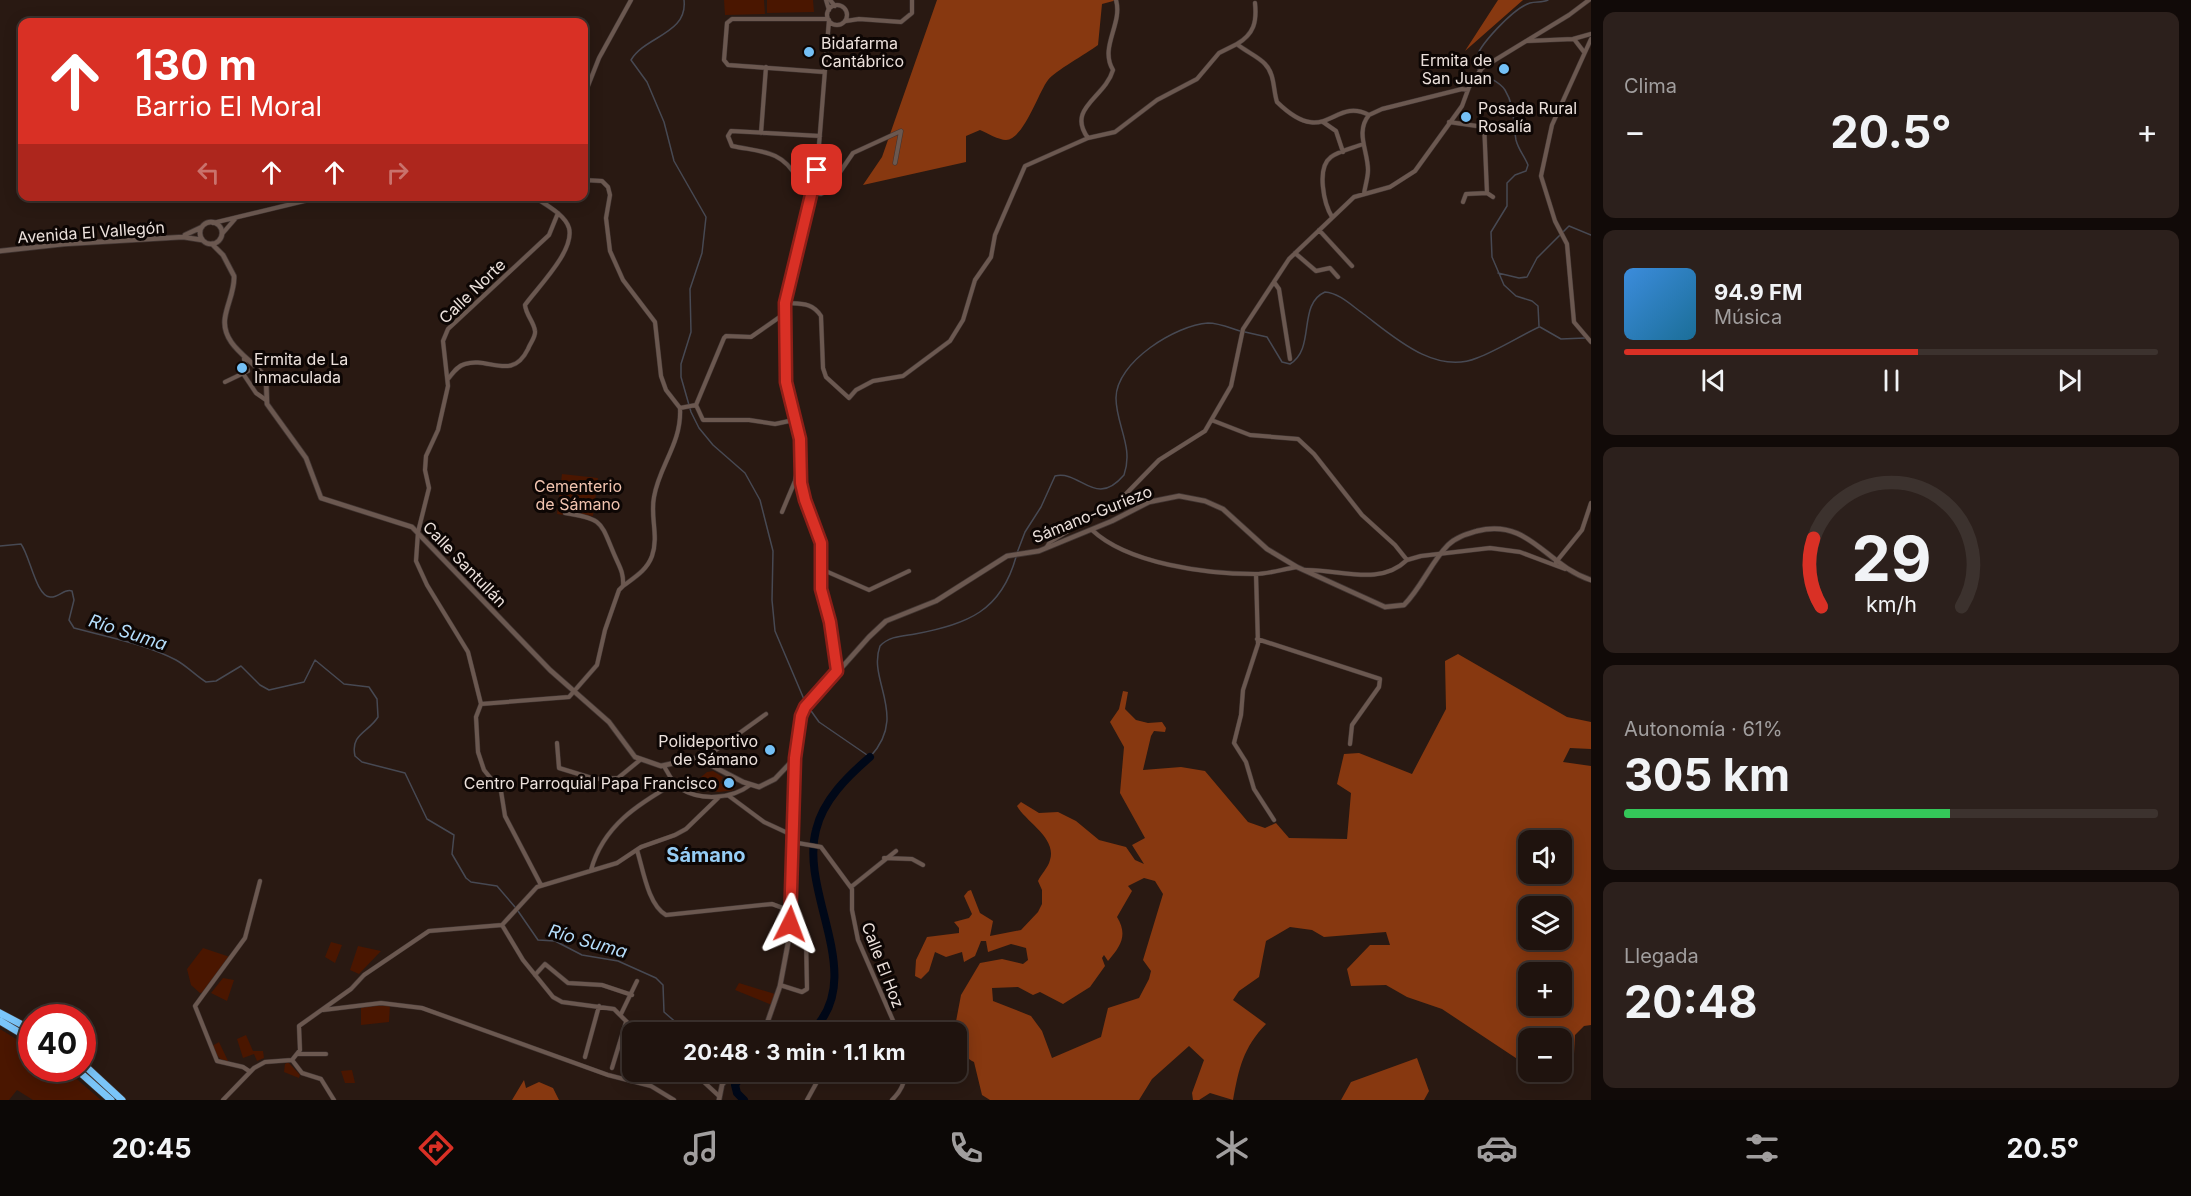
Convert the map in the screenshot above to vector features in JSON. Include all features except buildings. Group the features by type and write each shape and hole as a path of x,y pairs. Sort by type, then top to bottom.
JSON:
{"highway":[{"path":"0,1013 18,1023"},
{"path":"0,1021 18,1032"},
{"path":"96,1076 122,1100"},
{"path":"91,1082 111,1100"}],"street":[{"path":"588,87 604,49 631,0"},
{"path":"828,0 835,6 843,7 847,13 859,19"},
{"path":"828,0 820,136 814,183 785,303 785,313 786,382 801,449 801,483 821,543 821,591 830,622 837,671"},
{"path":"826,32 834,25 859,19 897,22 906,20 912,12 912,0"},
{"path":"1088,138 1082,129 1080,120 1083,111 1110,80 1113,70 1108,62 1108,46 1118,15 1116,0"},
{"path":"1045,548 1050,542 1131,491 1160,459 1195,439 1214,421 1231,386 1243,329 1295,253 1354,197 1390,187 1415,171 1482,68 1589,0"},
{"path":"785,303 803,303 817,309 821,316 823,368 826,377 849,398 856,390 873,381 903,376 950,341 963,320 975,280 990,257 995,235 1025,166 1088,138 1115,132 1157,100 1197,79 1219,53 1237,44 1252,32 1255,25 1255,3"},
{"path":"824,72 725,63 728,20 828,16 835,6"},
{"path":"846,21 847,13"},
{"path":"828,16 834,25"},
{"path":"1526,41 1573,39 1591,34"},
{"path":"1573,39 1584,52"},
{"path":"1591,39 1552,125 1542,172 1544,190 1567,244 1574,322 1591,342"},
{"path":"1237,44 1250,56 1265,63 1270,72 1277,102 1285,110 1308,124 1323,122 1346,112 1358,110 1369,115"},
{"path":"761,133 766,67"},
{"path":"1364,194 1368,174 1363,144 1363,125 1369,115 1410,101 1462,89 1468,90"},
{"path":"1323,122 1336,131 1343,152"},
{"path":"1449,122 1484,124 1487,193"},
{"path":"814,183 797,178 790,165 778,156 732,146 729,141 731,131 820,136"},
{"path":"812,193 827,191 853,153 901,131 895,163"},
{"path":"1332,217 1323,196 1325,166 1331,157 1363,144"},
{"path":"588,180 602,181 609,187 607,234 615,266 655,322 661,375 666,390 683,408"},
{"path":"1463,202 1466,194 1487,193 1493,197"},
{"path":"183,237 213,223 303,201"},
{"path":"448,379 464,364 481,363 507,367 526,354 536,332 525,305 558,264 568,238 569,227 558,213 540,201"},
{"name":"Calle Norte","path":"482,704 468,652 427,585 416,561 418,532 429,488 425,470 426,456 438,430 448,379 443,341 448,329 549,236 558,213"},
{"path":"212,244 219,240 238,216"},
{"path":"213,223 219,226 222,234"},
{"path":"202,240 200,234 203,226"},
{"path":"1319,230 1352,266"},
{"path":"183,237 212,244 223,255"},
{"name":"Avenida El Vallegón","path":"0,251 64,244 183,237"},
{"name":"Calle Santullán","path":"219,240 223,255 234,276 225,327 244,359 266,378 266,400 306,458 321,498 407,524 418,532 550,670 609,722 640,760"},
{"path":"1295,253 1316,271 1330,268 1338,277"},
{"path":"1274,282 1279,289 1290,359"},
{"path":"695,406 724,338 751,336 785,313"},
{"path":"225,382 244,375 248,371 244,359"},
{"path":"244,375 256,393 266,400"},
{"path":"683,408 695,406"},
{"path":"695,406 704,420 749,420 775,424 794,420"},
{"path":"542,885 531,870 505,816 501,790 484,771 476,742 476,717 482,704 560,699 576,693 597,665 604,630 619,590 640,574 655,546 654,494 673,449 683,408"},
{"path":"1214,421 1250,435 1298,439 1314,454 1362,515 1395,545 1407,560"},
{"path":"782,512 795,481 801,449"},
{"name":"Sámano-Guriezo","path":"767,1022 780,984 789,938 795,758 807,705 886,621 936,601 999,560 1045,548 1092,530 1158,499 1179,496 1223,509 1267,549 1297,567 1391,609 1404,605 1411,598 1440,555 1460,536 1502,527 1532,541 1565,569 1591,580"},
{"path":"1556,562 1582,530 1591,504"},
{"path":"565,513 592,517 604,527 622,569 623,586"},
{"path":"1092,530 1115,547 1133,555 1178,566 1257,574 1297,567"},
{"path":"1304,570 1380,575 1395,570 1407,560 1421,556 1490,548 1520,552 1565,569"},
{"path":"821,569 870,590 909,572"},
{"path":"1257,574 1256,652 1243,690 1242,715 1234,733 1234,743 1246,762 1254,789 1274,820"},
{"path":"1257,639 1380,679 1379,687 1352,725 1350,744"},
{"path":"702,760 766,714"},
{"path":"557,743 559,768 595,779 618,778 640,760 664,766 690,758 702,760 750,785 759,787 770,782 795,758"},
{"path":"664,766 675,783 686,791 719,797 729,796 750,785"},
{"path":"591,870 602,847 628,812 675,783"},
{"path":"729,796 764,822 792,835"},
{"path":"223,1100 249,1071 265,1062 292,1060 298,1054 299,1026 351,989 364,975 429,932 502,925 542,885 617,862 637,850 686,829 719,797"},
{"name":"Calle El Hoz","path":"792,842 817,846 825,850 851,887 858,940 894,1022"},
{"path":"637,850 653,898 659,911 666,915 772,904 800,914 806,937 807,989 802,992 780,984"},
{"path":"851,887 884,858 896,851"},
{"path":"884,858 912,860 923,865"},
{"path":"249,1071 243,1067 217,1061 195,1006 245,938 260,881"},
{"path":"502,925 535,975 553,997 562,1002 614,1009 621,1014 626,1021 612,1068"},
{"path":"535,975 545,963 549,964 568,983 602,986 632,995"},
{"path":"621,1014 638,981"},
{"path":"322,1010 381,1003 416,1007 609,1075 651,1086 674,1100"},
{"path":"585,1057 599,1006"},
{"path":"298,1054 326,1054"},
{"path":"292,1060 302,1073 321,1078 334,1100"},
{"path":"703,1082 719,1098 724,1082"},
{"path":"807,1100 817,1082"},
{"path":"892,1100 901,1089 903,1082"}],"green space":[{"path":"724,0 764,0 765,14 725,15"},
{"path":"767,0 813,0 814,12 767,13"},
{"name":"Cementerio de Sámano","path":"562,474 598,478 593,516 565,512 564,515 557,514"},
{"path":"713,771 723,777 720,783 734,790 719,792 689,787 707,772"},
{"path":"331,942 342,945 335,963 325,957"},
{"path":"358,946 381,951 359,974 350,970"},
{"path":"203,948 230,957 205,992 200,993 191,985 187,969"},
{"path":"223,978 234,980 227,1001 211,993"},
{"path":"739,983 775,994 772,1005 735,990"},
{"path":"390,1005 389,1022 361,1025 361,1007"},
{"path":"0,1029 18,1040 18,1082 80,1082 101,1100 33,1100 17,1090 9,1100 0,1100"},
{"path":"246,1035 253,1051 263,1051 264,1058 257,1061 254,1054 243,1058 237,1039"},
{"path":"219,1042 229,1063 219,1057 212,1046"},
{"path":"288,1062 300,1075 299,1078 284,1072 285,1064"},
{"path":"352,1070 355,1083 345,1083 341,1071"}],"shaded area":[{"path":"937,0 1117,0 1102,4 1098,45 1048,80 1025,124 1013,138 1003,140 980,130 966,136 966,162 863,185 882,157"},
{"path":"1498,0 1523,0 1465,51"},
{"path":"1458,654 1567,717 1591,722 1591,749 1570,748 1563,762 1591,766 1591,1025 1584,1026 1575,1035 1572,1058 1572,1028 1518,1028 1518,1059 1442,1009 1407,997 1386,985 1351,986 1347,969 1370,945 1390,945 1386,932 1324,937 1312,930 1290,927 1266,941 1259,977 1239,991 1233,1000 1266,1024 1252,1042 1243,1059 1233,1100 1210,1093 1199,1100 1193,1100 1192,1093 1204,1060 1189,1046 1152,1079 1139,1100 990,1100 982,1095 974,1062 967,1058 967,1022 956,1022 961,995 980,963 1002,959 1023,964 1028,960 1026,948 1011,944 988,952 986,941 981,941 975,956 964,962 962,952 946,957 935,952 929,971 921,979 915,976 916,960 927,937 959,933 959,928 954,922 969,918 972,914 964,896 968,891 971,890 980,913 993,921 990,936 1021,930 1038,912 1042,904 1042,890 1038,881 1049,863 1051,852 1045,837 1017,806 1021,802 1039,813 1058,812 1076,821 1099,840 1126,847 1135,860 1144,864 1132,845 1145,838 1120,793 1124,747 1110,722 1119,709 1123,691 1128,692 1125,709 1136,720 1148,723 1162,722 1166,728 1165,732 1154,731 1151,736 1143,770 1181,767 1205,771 1248,822 1265,828 1276,823 1289,838 1347,839 1351,793 1337,784 1344,754 1359,753 1412,774 1446,709 1445,661","holes":["1144,878 1155,881 1163,894 1143,960 1151,971 1149,979 1139,998 1108,1008 1101,1037 1052,1058 1042,1031 1031,1016 993,1001 992,988 1018,987 1033,995 1040,992 1063,1004 1090,987 1105,966 1102,958 1104,955 1108,961 1122,940 1122,929 1117,917 1132,891 1128,886"]},
{"path":"1417,1058 1429,1091 1424,1100 1341,1100 1351,1082"},
{"path":"524,1080 526,1088 539,1082 553,1088 559,1100 512,1100"}],"waterway":[{"path":"684,0 683,11 673,28 646,45 631,60 647,82 664,122 674,161 706,217 702,253 690,289 691,332 681,364 681,377 691,412 699,428 713,445 745,473 760,500 773,551 772,600 775,631 806,704"},
{"path":"1539,326 1538,306 1532,301 1516,296 1504,285 1492,257 1491,232 1507,206 1507,183 1515,175 1526,171 1528,165 1518,147 1512,108 1505,90 1480,71 1475,62 1489,38 1515,12 1530,3 1548,0"},
{"path":"1498,273 1519,278 1527,277 1537,258 1569,226 1591,235"},
{"path":"1245,332 1267,337 1282,362 1290,364 1298,357 1302,348 1311,306 1325,292 1351,304 1389,334 1417,352 1446,362 1462,362 1477,358 1539,327"},
{"path":"1017,553 1025,532 1041,507 1055,476 1073,478 1096,489 1105,489 1114,485 1124,475 1127,465 1126,445 1116,398 1126,371 1137,359 1165,338 1195,325 1212,323 1240,331"},
{"path":"1540,327 1561,339 1585,338"},
{"name":"Río Suma","path":"0,546 21,544 37,583 45,595 53,597 69,590 72,591 74,600 69,620 74,628 126,641 164,654 180,662 206,682 216,681 241,666 260,685 269,690 304,682 315,660 344,684 369,687 377,699 378,717 355,743 355,756 362,762 405,773 427,819 454,835 452,854 466,878 471,882 497,886 515,907"},
{"path":"809,708 819,722 870,757 881,742 886,727 887,713 877,659 880,646 892,638 951,625 980,612 1001,590 1010,575 1016,557"},
{"path":"818,1022 827,1010 834,987 834,961 816,881 813,855 816,830 830,799 870,757"},
{"name":"Río Suma","path":"518,911 538,940 555,941 582,955 618,961 656,978 663,985 664,1012 676,1022"},
{"name":"Río Suma","path":"737,1082 735,1085 737,1093 744,1100"}],"place":[{"name":"Bidafarma Cantábrico","path":"809,52"},
{"name":"Ermita de San Juan","path":"1504,69"},
{"name":"Posada Rural Rosalía","path":"1466,117"},
{"name":"Ermita de La Inmaculada","path":"242,368"},
{"name":"Polideportivo de Sámano","path":"770,750"},
{"name":"Centro Parroquial Papa Francisco","path":"729,783"}],"district":[{"name":"Sámano","path":"706,855"}],"route":[{"path":"790,924 795,758 801,716 805,707 837,671 830,622 821,589 821,543 801,483 800,439 791,410 786,382 785,303 817,170"}]}
